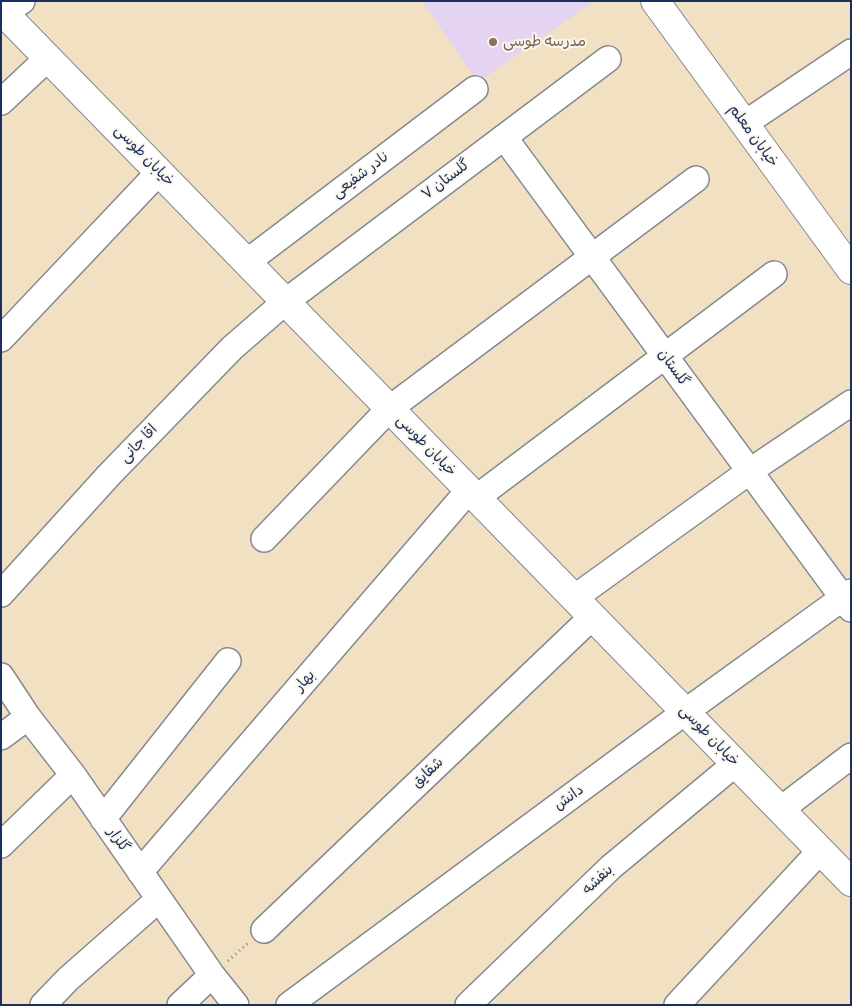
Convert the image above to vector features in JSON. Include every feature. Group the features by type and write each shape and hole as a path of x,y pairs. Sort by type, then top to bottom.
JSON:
{"street":[{"name":"خیابان معلم","path":"655,1 851,270"},
{"name":"خیابان طوسی","path":"9,8 48,58 851,882"},
{"path":"744,124 851,52"},
{"path":"1,102 48,58"},
{"name":"گلستان ۷","path":"285,302 608,59"},
{"name":"نادر شفیعی","path":"246,262 475,89"},
{"name":"گلستان","path":"504,137 664,356 848,600"},
{"path":"1,338 159,172"},
{"path":"264,539 389,409 696,179"},
{"name":"بهار","path":"140,872 473,494 774,274"},
{"name":"اقا جانی","path":"1,594 109,475 232,348 285,302"},
{"name":"شقایق","path":"264,930 583,607 750,471 851,403"},
{"name":"دانش","path":"289,1005 685,712 848,600"},
{"path":"103,819 228,661"},
{"name":"گلزار","path":"1,676 28,717 73,775 212,975 236,1005"},
{"path":"1,738 28,717"},
{"path":"780,810 851,756"},
{"name":"بنفشه","path":"468,1005 611,867 735,764"},
{"path":"1,845 73,775"},
{"path":"677,1005 820,851"},
{"path":"43,1005 68,979 159,899"},
{"path":"180,1005 212,975"}],"path":[{"path":"212,975 264,930"}],"shaded area":[{"name":"مدرسه طوسی","path":"422,1 594,1 478,82"}],"place":[{"name":"مدرسه طوسی","path":"493,42"}]}
